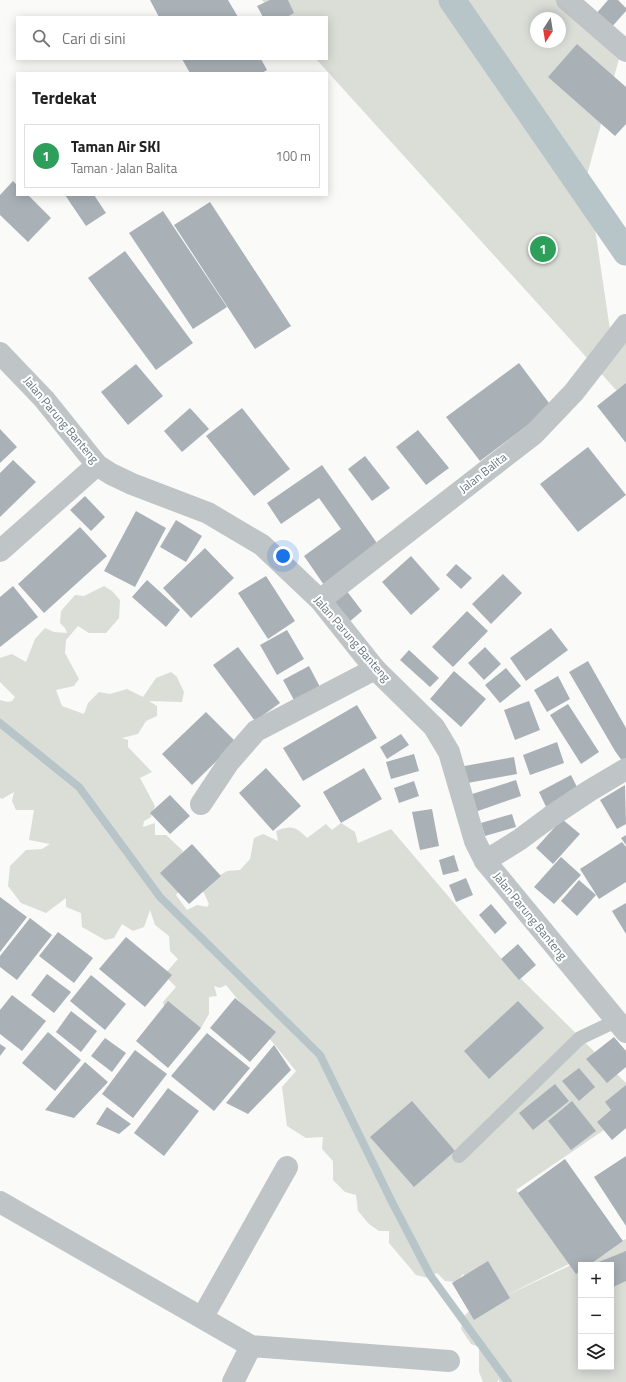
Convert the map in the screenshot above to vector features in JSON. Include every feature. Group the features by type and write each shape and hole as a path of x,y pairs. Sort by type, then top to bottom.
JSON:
{"street":[{"path":"567,0 626,51"},
{"name":"Jalan Balita","path":"320,600 534,434 574,392 626,325"},
{"name":"Jalan Parung Banteng","path":"0,353 44,399 97,465 111,474 132,484 208,513 262,545 320,600 375,669 434,727 449,752 474,841 484,861 621,1027"},
{"path":"0,551 97,465"},
{"path":"201,804 229,762 256,732 375,669"},
{"path":"484,861 519,840 589,791 626,769"},
{"path":"202,1318 287,1167"},
{"path":"0,1202 250,1346 449,1361"},
{"path":"233,1382 250,1346"}],"lane":[{"path":"459,1156 580,1038 621,1027"}],"shaded area":[{"path":"262,0 567,0 622,48 587,175 612,343 626,323 626,401 328,72 317,60 328,60 328,16 276,16"},
{"path":"104,586 112,591 120,600 119,618 106,633 89,633 78,626 66,640 65,653 79,679 74,686 56,690 62,706 84,714 88,703 99,692 110,694 127,689 143,697 156,678 171,672 177,677 184,692 182,702 149,701 157,706 157,716 146,721 138,734 122,738 128,740 128,747 152,772 140,778 155,806 151,817 144,821 143,827 155,823 155,835 166,835 183,851 177,861 188,880 176,895 187,910 197,905 207,907 209,904 203,891 209,882 227,871 240,870 250,859 254,838 263,834 278,841 276,831 289,827 296,829 307,838 326,824 332,830 341,823 355,832 358,843 391,829 506,964 626,1083 626,1115 516,1190 575,1261 497,1300 626,1239 626,1382 499,1382 499,1379 497,1382 483,1382 479,1372 479,1347 471,1344 461,1329 464,1316 477,1304 485,1302 463,1274 457,1282 445,1281 437,1273 428,1278 416,1275 389,1243 389,1231 379,1231 369,1224 358,1211 356,1195 345,1192 333,1180 333,1161 322,1149 323,1137 306,1138 287,1126 282,1087 296,1071 226,985 220,988 214,986 217,996 209,997 209,1014 201,1028 189,1030 167,1020 163,1002 176,987 164,975 178,959 170,951 169,936 155,925 150,910 144,927 133,931 122,924 114,938 105,940 82,927 81,913 66,907 66,898 46,913 21,903 8,886 10,866 26,850 42,849 50,844 29,840 34,810 16,810 12,801 14,792 2,799 0,798 0,700 8,702 12,701 15,697 0,682 0,658 12,654 26,662 35,639 45,628 54,632 67,633 65,628 60,623 61,611 75,595 84,596"}],"building":[{"path":"150,0 228,0 237,16 158,16"},
{"path":"270,0 288,0 294,13 289,16 262,16 257,6"},
{"path":"608,0 618,0 626,8 626,11 610,29 595,15"},
{"path":"577,44 626,87 626,124 615,136 548,77"},
{"path":"183,60 262,60 267,70 264,72 189,72"},
{"path":"13,181 16,184 16,196 29,196 51,218 28,242 0,215 0,195"},
{"path":"66,196 95,196 106,213 86,226"},
{"path":"210,202 291,326 255,349 174,225"},
{"path":"163,211 227,307 193,329 129,233"},
{"path":"125,251 193,343 156,370 88,278"},
{"path":"519,363 552,407 480,461 446,417"},
{"path":"136,364 163,396 128,425 101,392"},
{"path":"626,383 626,443 597,406"},
{"path":"190,408 209,429 182,452 164,431"},
{"path":"242,408 290,469 254,496 206,436"},
{"path":"0,429 17,447 0,463"},
{"path":"418,430 449,468 426,485 396,447"},
{"path":"588,447 626,495 578,532 540,484"},
{"path":"365,456 390,488 372,501 348,469"},
{"path":"13,460 36,482 0,517 0,473"},
{"path":"322,465 379,546 324,585 304,556 341,529 319,498 281,524 267,503"},
{"path":"85,496 105,517 91,531 70,510"},
{"path":"136,511 166,528 135,587 104,571"},
{"path":"176,520 202,536 186,562 160,547"},
{"path":"80,527 107,556 44,613 18,584"},
{"path":"205,548 234,578 191,618 163,588"},
{"path":"411,556 440,589 411,615 382,582"},
{"path":"456,564 472,578 461,589 446,575"},
{"path":"503,574 522,593 491,624 472,604"},
{"path":"266,576 295,621 268,639 238,593"},
{"path":"147,580 180,610 166,627 132,597"},
{"path":"13,586 38,617 0,647 0,597"},
{"path":"346,590 362,611 348,623 330,602"},
{"path":"467,611 488,631 453,667 432,647"},
{"path":"551,628 568,650 526,681 510,658"},
{"path":"287,630 304,659 277,675 260,645"},
{"path":"238,647 280,703 255,721 213,665"},
{"path":"485,647 501,664 484,680 468,663"},
{"path":"409,650 439,678 430,687 400,660"},
{"path":"588,661 626,728 625,765 615,751 569,672"},
{"path":"309,666 320,687 294,700 283,680"},
{"path":"506,668 521,686 500,703 485,685"},
{"path":"454,671 486,699 461,727 430,699"},
{"path":"558,676 570,699 547,712 534,690"},
{"path":"529,701 540,730 515,740 504,710"},
{"path":"568,704 599,752 581,764 550,715"},
{"path":"357,705 377,738 303,781 283,748"},
{"path":"206,712 236,742 192,785 162,754"},
{"path":"401,734 409,745 387,759 380,747"},
{"path":"557,742 564,763 530,775 523,755"},
{"path":"414,754 419,771 391,779 386,762"},
{"path":"514,757 517,774 462,784 459,767"},
{"path":"266,768 301,806 273,831 239,793"},
{"path":"364,768 382,799 341,823 323,792"},
{"path":"571,775 580,793 549,813 539,792"},
{"path":"516,780 521,796 475,812 469,795"},
{"path":"414,781 419,796 399,803 394,788"},
{"path":"625,785 626,824 617,829 600,800"},
{"path":"170,795 190,816 170,834 150,813"},
{"path":"432,809 439,846 420,850 412,812"},
{"path":"512,814 516,827 485,836 481,823"},
{"path":"562,819 580,834 553,864 536,848"},
{"path":"626,835 626,845 621,838"},
{"path":"622,842 626,847 626,882 599,899 580,869"},
{"path":"192,844 221,876 189,904 160,873"},
{"path":"454,855 459,871 443,875 439,860"},
{"path":"561,857 581,875 554,904 534,887"},
{"path":"466,878 473,895 456,902 449,885"},
{"path":"579,880 596,895 577,916 561,901"},
{"path":"0,897 27,917 0,952"},
{"path":"626,903 626,934 612,911"},
{"path":"491,904 507,923 495,934 479,915"},
{"path":"30,918 52,935 17,980 0,967 0,956"},
{"path":"58,932 93,958 74,983 39,956"},
{"path":"126,937 172,975 145,1007 99,969"},
{"path":"518,944 536,965 519,980 501,959"},
{"path":"47,974 71,992 54,1013 31,995"},
{"path":"91,975 126,1004 105,1030 70,1001"},
{"path":"12,995 46,1021 22,1051 0,1034 0,1010"},
{"path":"235,998 276,1032 250,1062 210,1028"},
{"path":"168,1001 201,1028 168,1068 136,1041"},
{"path":"518,1001 544,1028 489,1079 464,1051"},
{"path":"71,1011 97,1031 81,1052 56,1032"},
{"path":"48,1032 81,1060 55,1091 22,1063"},
{"path":"207,1033 250,1068 214,1111 171,1076"},
{"path":"614,1037 626,1051 626,1067 607,1083 586,1059"},
{"path":"105,1038 126,1053 112,1072 91,1056"},
{"path":"0,1044 6,1048 0,1056"},
{"path":"274,1045 291,1070 248,1114 226,1103"},
{"path":"135,1050 167,1074 133,1118 102,1094"},
{"path":"85,1062 108,1082 74,1118 45,1110"},
{"path":"579,1068 595,1087 579,1101 562,1081"},
{"path":"555,1084 569,1101 533,1130 519,1113"},
{"path":"626,1085 626,1128 612,1140 597,1122 611,1110 605,1102"},
{"path":"168,1088 199,1111 164,1156 134,1133"},
{"path":"412,1101 455,1151 414,1187 370,1137"},
{"path":"572,1101 596,1131 571,1150 548,1121"},
{"path":"107,1107 131,1124 119,1134 96,1124"},
{"path":"626,1156 626,1226 594,1177"},
{"path":"565,1159 623,1241 593,1262 578,1262 578,1272 576,1274 518,1193"},
{"path":"626,1251 626,1281 614,1287 614,1262 599,1262"},
{"path":"488,1261 510,1298 474,1320 452,1283"}],"waterway":[{"path":"452,0 626,252"},
{"path":"0,723 79,787 160,897 320,1055 392,1202 430,1275 508,1382"}],"place":[{"name":"Taman Air SKI","path":"543,249"}]}
